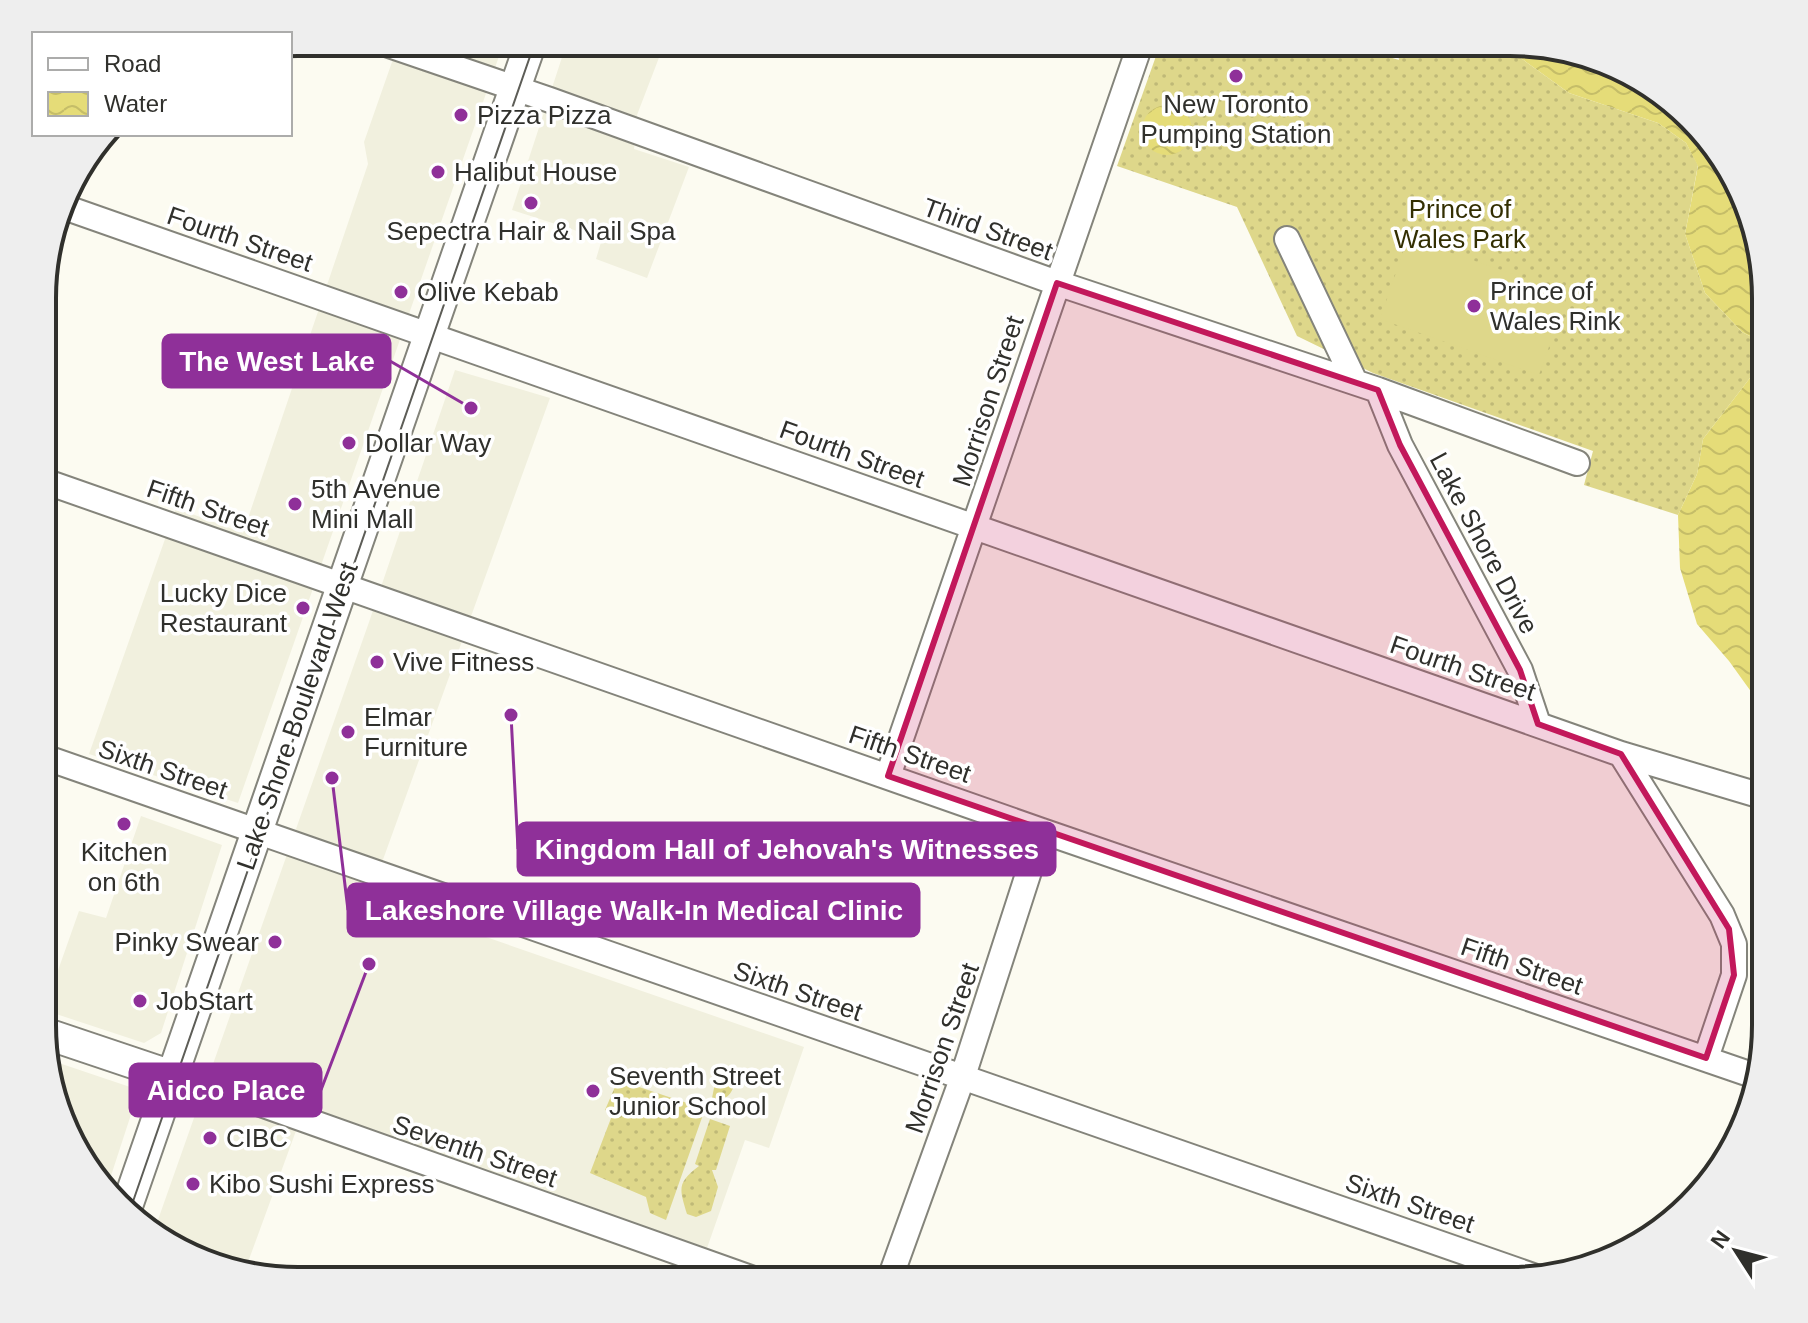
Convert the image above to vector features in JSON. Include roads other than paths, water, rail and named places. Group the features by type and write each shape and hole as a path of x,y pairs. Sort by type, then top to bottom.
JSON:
{"main road":[{"name":"Lake Shore Boulevard West","path":"130,1198 526,56"},
{"path":"57,1037 172,1076"}],"street":[{"name":"Third Street","path":"421,56 1057,283 1366,386 1577,463"},
{"name":"Morrison Street","path":"888,776 1136,57"},
{"name":"Fourth Street","path":"73,210 1621,754 1751,793"},
{"name":"Lake Shore Drive","path":"1287,239 1520,670 1538,724"},
{"name":"Fifth Street","path":"56,485 1042,831 1747,1073"},
{"path":"1621,754 1722,915 1734,944 1734,975 1706,1058"},
{"name":"Sixth Street","path":"57,761 1507,1267"},
{"name":"Morrison Street","path":"894,1266 962,1079 1042,831"},
{"name":"Seventh Street","path":"172,1076 210,1086 718,1266"}],"water":[{"path":"1519,57 1572,64 1631,88 1669,116 1702,151 1720,177 1739,220 1751,282 1751,337 1742,332 1705,293 1685,234 1698,166 1686,143 1658,123 1569,93"},
{"path":"1167,105 1185,112 1192,130 1185,148 1167,155 1149,148 1142,130 1149,112"},
{"path":"1751,377 1751,692 1697,624 1680,568 1678,515 1697,474 1703,439"}],"tram line":[{"path":"133,1201 530,56"}],"place":[{"name":"New Toronto Pumping Station","path":"1236,76"},
{"name":"Pizza Pizza","path":"461,115"},
{"name":"Halibut House","path":"438,172"},
{"name":"Sepectra Hair & Nail Spa","path":"531,203"},
{"name":"Olive Kebab","path":"401,292"},
{"name":"Prince of Wales Rink","path":"1474,306"},
{"name":"The West Lake","path":"471,408"},
{"name":"Dollar Way","path":"349,443"},
{"name":"5th Avenue Mini Mall","path":"295,504"},
{"name":"Lucky Dice Restaurant","path":"303,608"},
{"name":"Vive Fitness","path":"377,662"},
{"name":"Kingdom Hall of Jehovah's Witnesses","path":"511,715"},
{"name":"Elmar Furniture","path":"348,732"},
{"name":"Lakeshore Village Walk-In Medical Clinic","path":"332,778"},
{"name":"Kitchen on 6th","path":"124,824"},
{"name":"Pinky Swear","path":"275,942"},
{"name":"Aidco Place","path":"369,964"},
{"name":"JobStart","path":"140,1001"},
{"name":"Seventh Street Junior School","path":"593,1091"},
{"name":"CIBC","path":"210,1138"},
{"name":"Kibo Sushi Express","path":"193,1184"}],"park label":[{"name":"Prince of Wales Park","path":"1460,224"}]}
